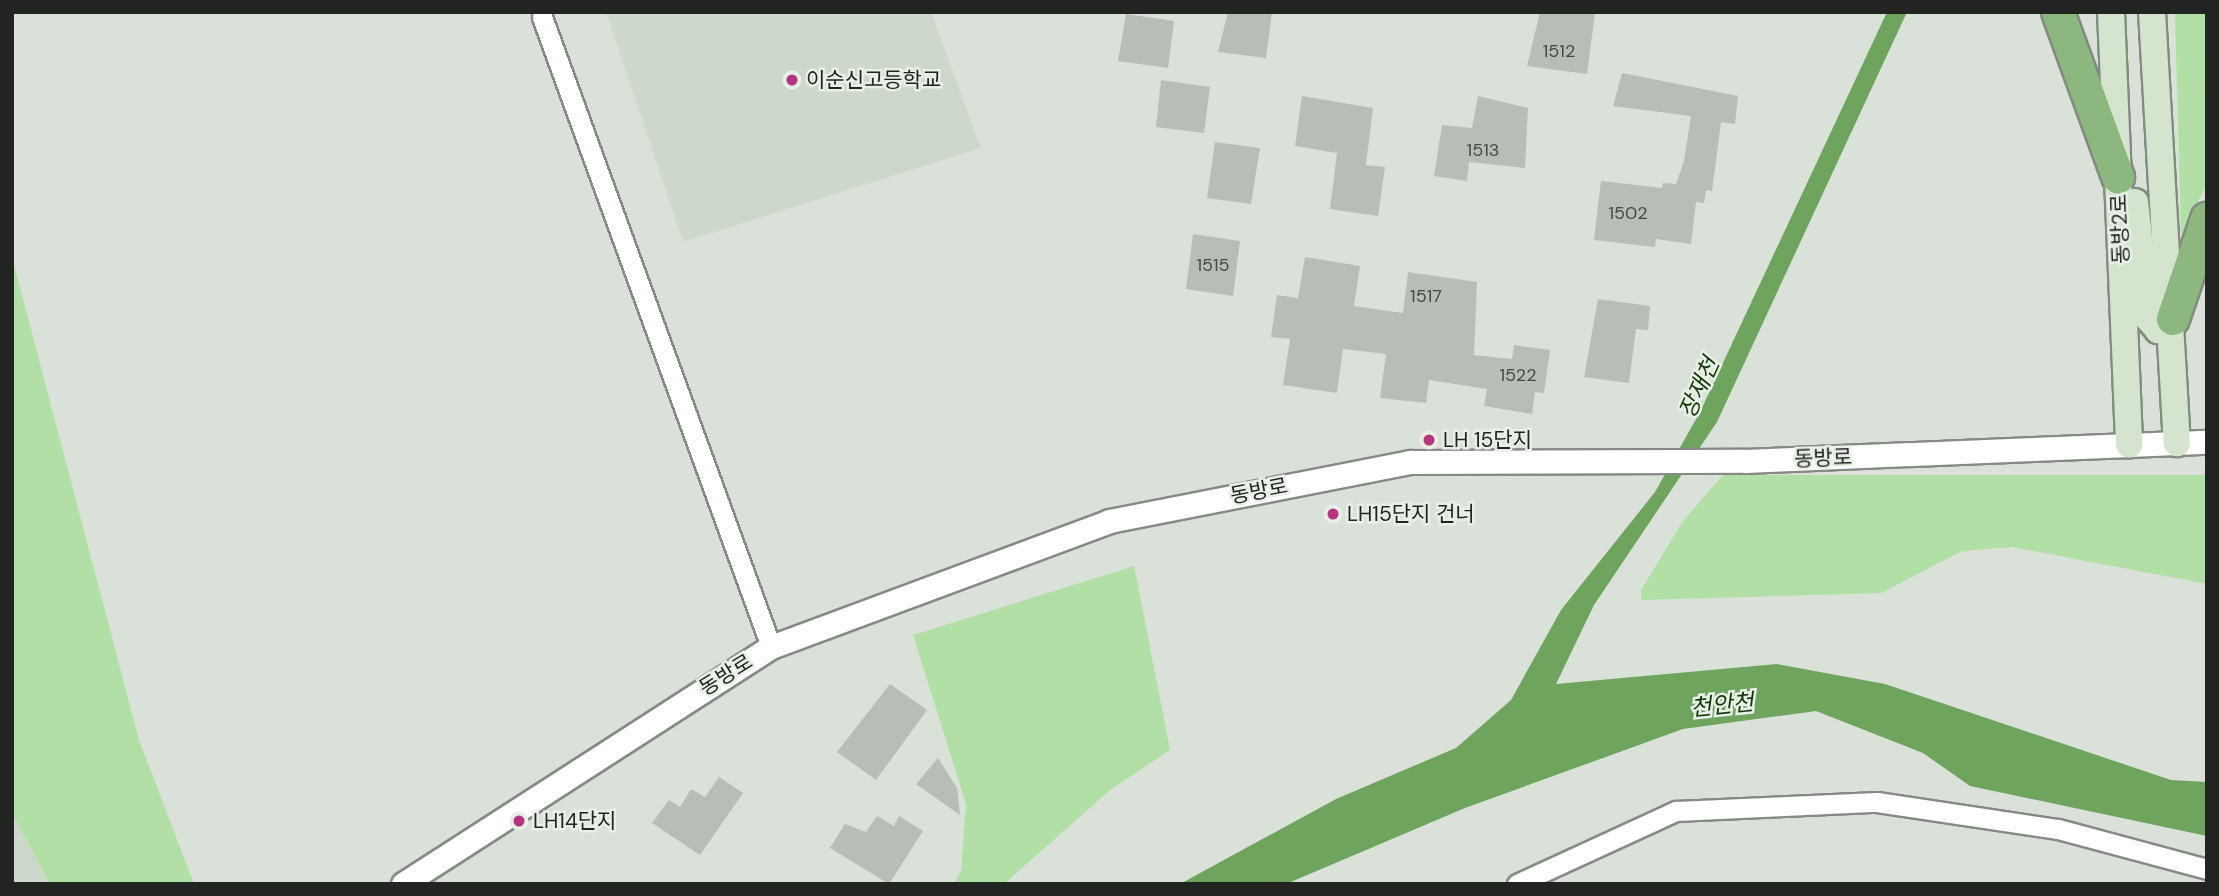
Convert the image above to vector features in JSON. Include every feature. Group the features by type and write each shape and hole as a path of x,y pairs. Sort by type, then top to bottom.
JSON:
{"highway":[{"path":"2058,12 2118,177"},
{"path":"2173,319 2207,219"}],"main road":[{"name":"동방2로","path":"2111,12 2129,445"},
{"path":"2152,12 2173,319 2177,443"},
{"path":"2116,129 2135,201 2148,318 2158,330 2173,319"}],"street":[{"path":"542,17 771,647"},
{"name":"동방로","path":"403,884 771,647 1109,522 1410,463 1607,458 1745,461 2207,442"},
{"path":"1517,884 1676,811 1877,802 2058,829 2207,869"}],"shaded area":[{"name":"이순신고등학교","path":"606,12 931,12 981,148 683,242"},
{"path":"2175,12 2207,12 2207,184 2181,235"},
{"path":"12,257 139,740 194,884 50,884 12,813"},
{"path":"1723,475 2207,475 2207,584 2012,547 1962,551 1881,593 1641,600 1641,590 1683,521"},
{"path":"1134,566 1170,750 1109,791 1004,884 954,884 961,871 966,804 913,635"},
{"path":"12,813 50,884 12,884"}],"water":[{"name":"천안천","path":"1887,12 1907,12 1717,422 1594,605 1556,684 1777,664 1885,684 2171,780 2207,782 2207,836 1970,786 1923,753 1816,711 1683,729 1465,808 1286,884 1180,884 1336,799 1456,748 1511,700 1561,610 1655,492 1700,412"}],"building":[{"path":"1228,12 1272,12 1266,58 1218,52"},
{"path":"1540,12 1595,12 1587,74 1527,66"},
{"path":"1126,14 1174,21 1168,68 1118,61"},
{"path":"1622,73 1738,96 1735,124 1721,122 1712,191 1706,190 1704,203 1696,202 1691,244 1656,239 1655,247 1594,240 1601,181 1662,188 1663,183 1676,184 1684,161 1691,116 1613,106"},
{"path":"1161,80 1210,87 1204,133 1156,127"},
{"path":"1302,96 1373,108 1366,165 1385,167 1378,216 1330,209 1337,153 1295,146"},
{"path":"1478,96 1528,108 1525,168 1469,162 1467,181 1434,176 1442,125 1472,128"},
{"path":"1215,142 1260,148 1251,204 1207,198"},
{"path":"1193,234 1240,241 1233,296 1186,289"},
{"path":"1305,257 1360,266 1354,306 1403,313 1408,272 1477,282 1474,355 1512,359 1514,345 1550,350 1544,393 1535,392 1532,414 1484,406 1487,389 1429,380 1426,403 1380,398 1386,354 1343,349 1337,393 1283,385 1290,339 1271,337 1277,295 1298,298"},
{"path":"1598,299 1650,306 1648,330 1636,329 1629,383 1584,377"},
{"path":"890,684 927,710 876,780 837,752"},
{"path":"938,758 957,788 960,815 916,784"},
{"path":"719,777 743,793 700,855 652,823 669,800 680,807 691,789 705,797"},
{"path":"877,816 894,826 899,816 923,831 889,884 830,848 845,824 866,832"}],"place":[{"name":"이순신고등학교","path":"792,80"},
{"name":"LH 15단지","path":"1429,440"},
{"name":"LH15단지 건너","path":"1333,514"},
{"name":"LH14단지","path":"519,821"}],"water label":[{"name":"장재천","path":"1699,388"}]}
